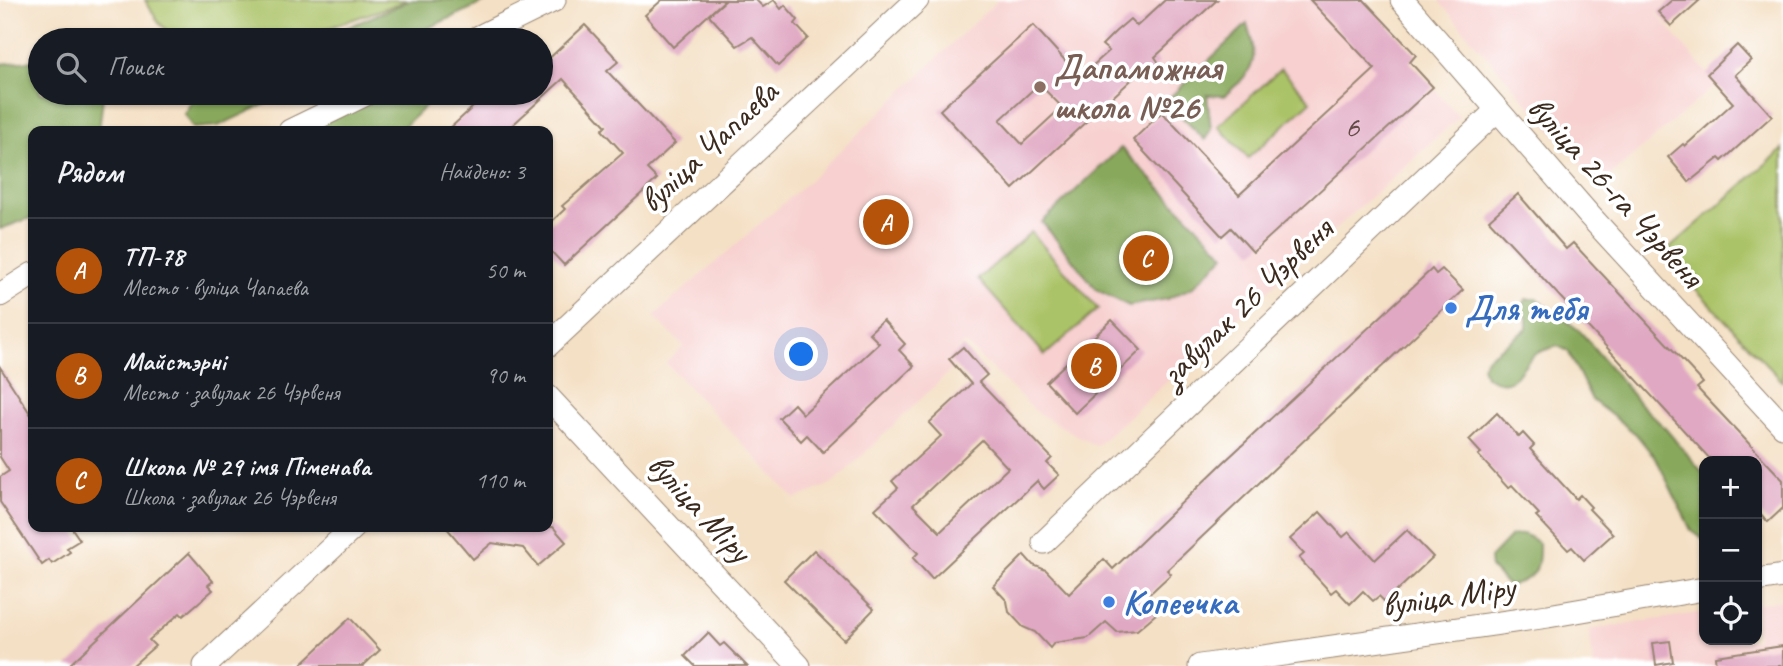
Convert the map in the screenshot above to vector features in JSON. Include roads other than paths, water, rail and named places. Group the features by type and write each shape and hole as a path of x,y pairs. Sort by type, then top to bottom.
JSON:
{"street":[{"path":"497,28 554,0"},
{"name":"вуліца Чапаева","path":"553,340 917,0"},
{"name":"вуліца 26-га Чэрвеня","path":"1402,0 1496,111 1783,426"},
{"path":"300,126 343,105"},
{"name":"завулак 26 Чэрвеня","path":"1044,542 1496,111"},
{"path":"0,295 28,277"},
{"name":"вуліца Міру","path":"553,402 799,666"},
{"path":"205,666 349,532"},
{"path":"1762,579 1783,576"},
{"name":"вуліца Міру","path":"1200,666 1548,616 1699,590"}],"place":[{"name":"Дапаможная школа №26","path":"1040,87"},
{"name":"ТП-78","path":"886,222"},
{"name":"Школа № 29 імя Піменава","path":"1146,258"},
{"name":"Для тебя","path":"1451,308"},
{"name":"Майстэрні","path":"1094,366"},
{"name":"Копеечка","path":"1109,602"}]}
